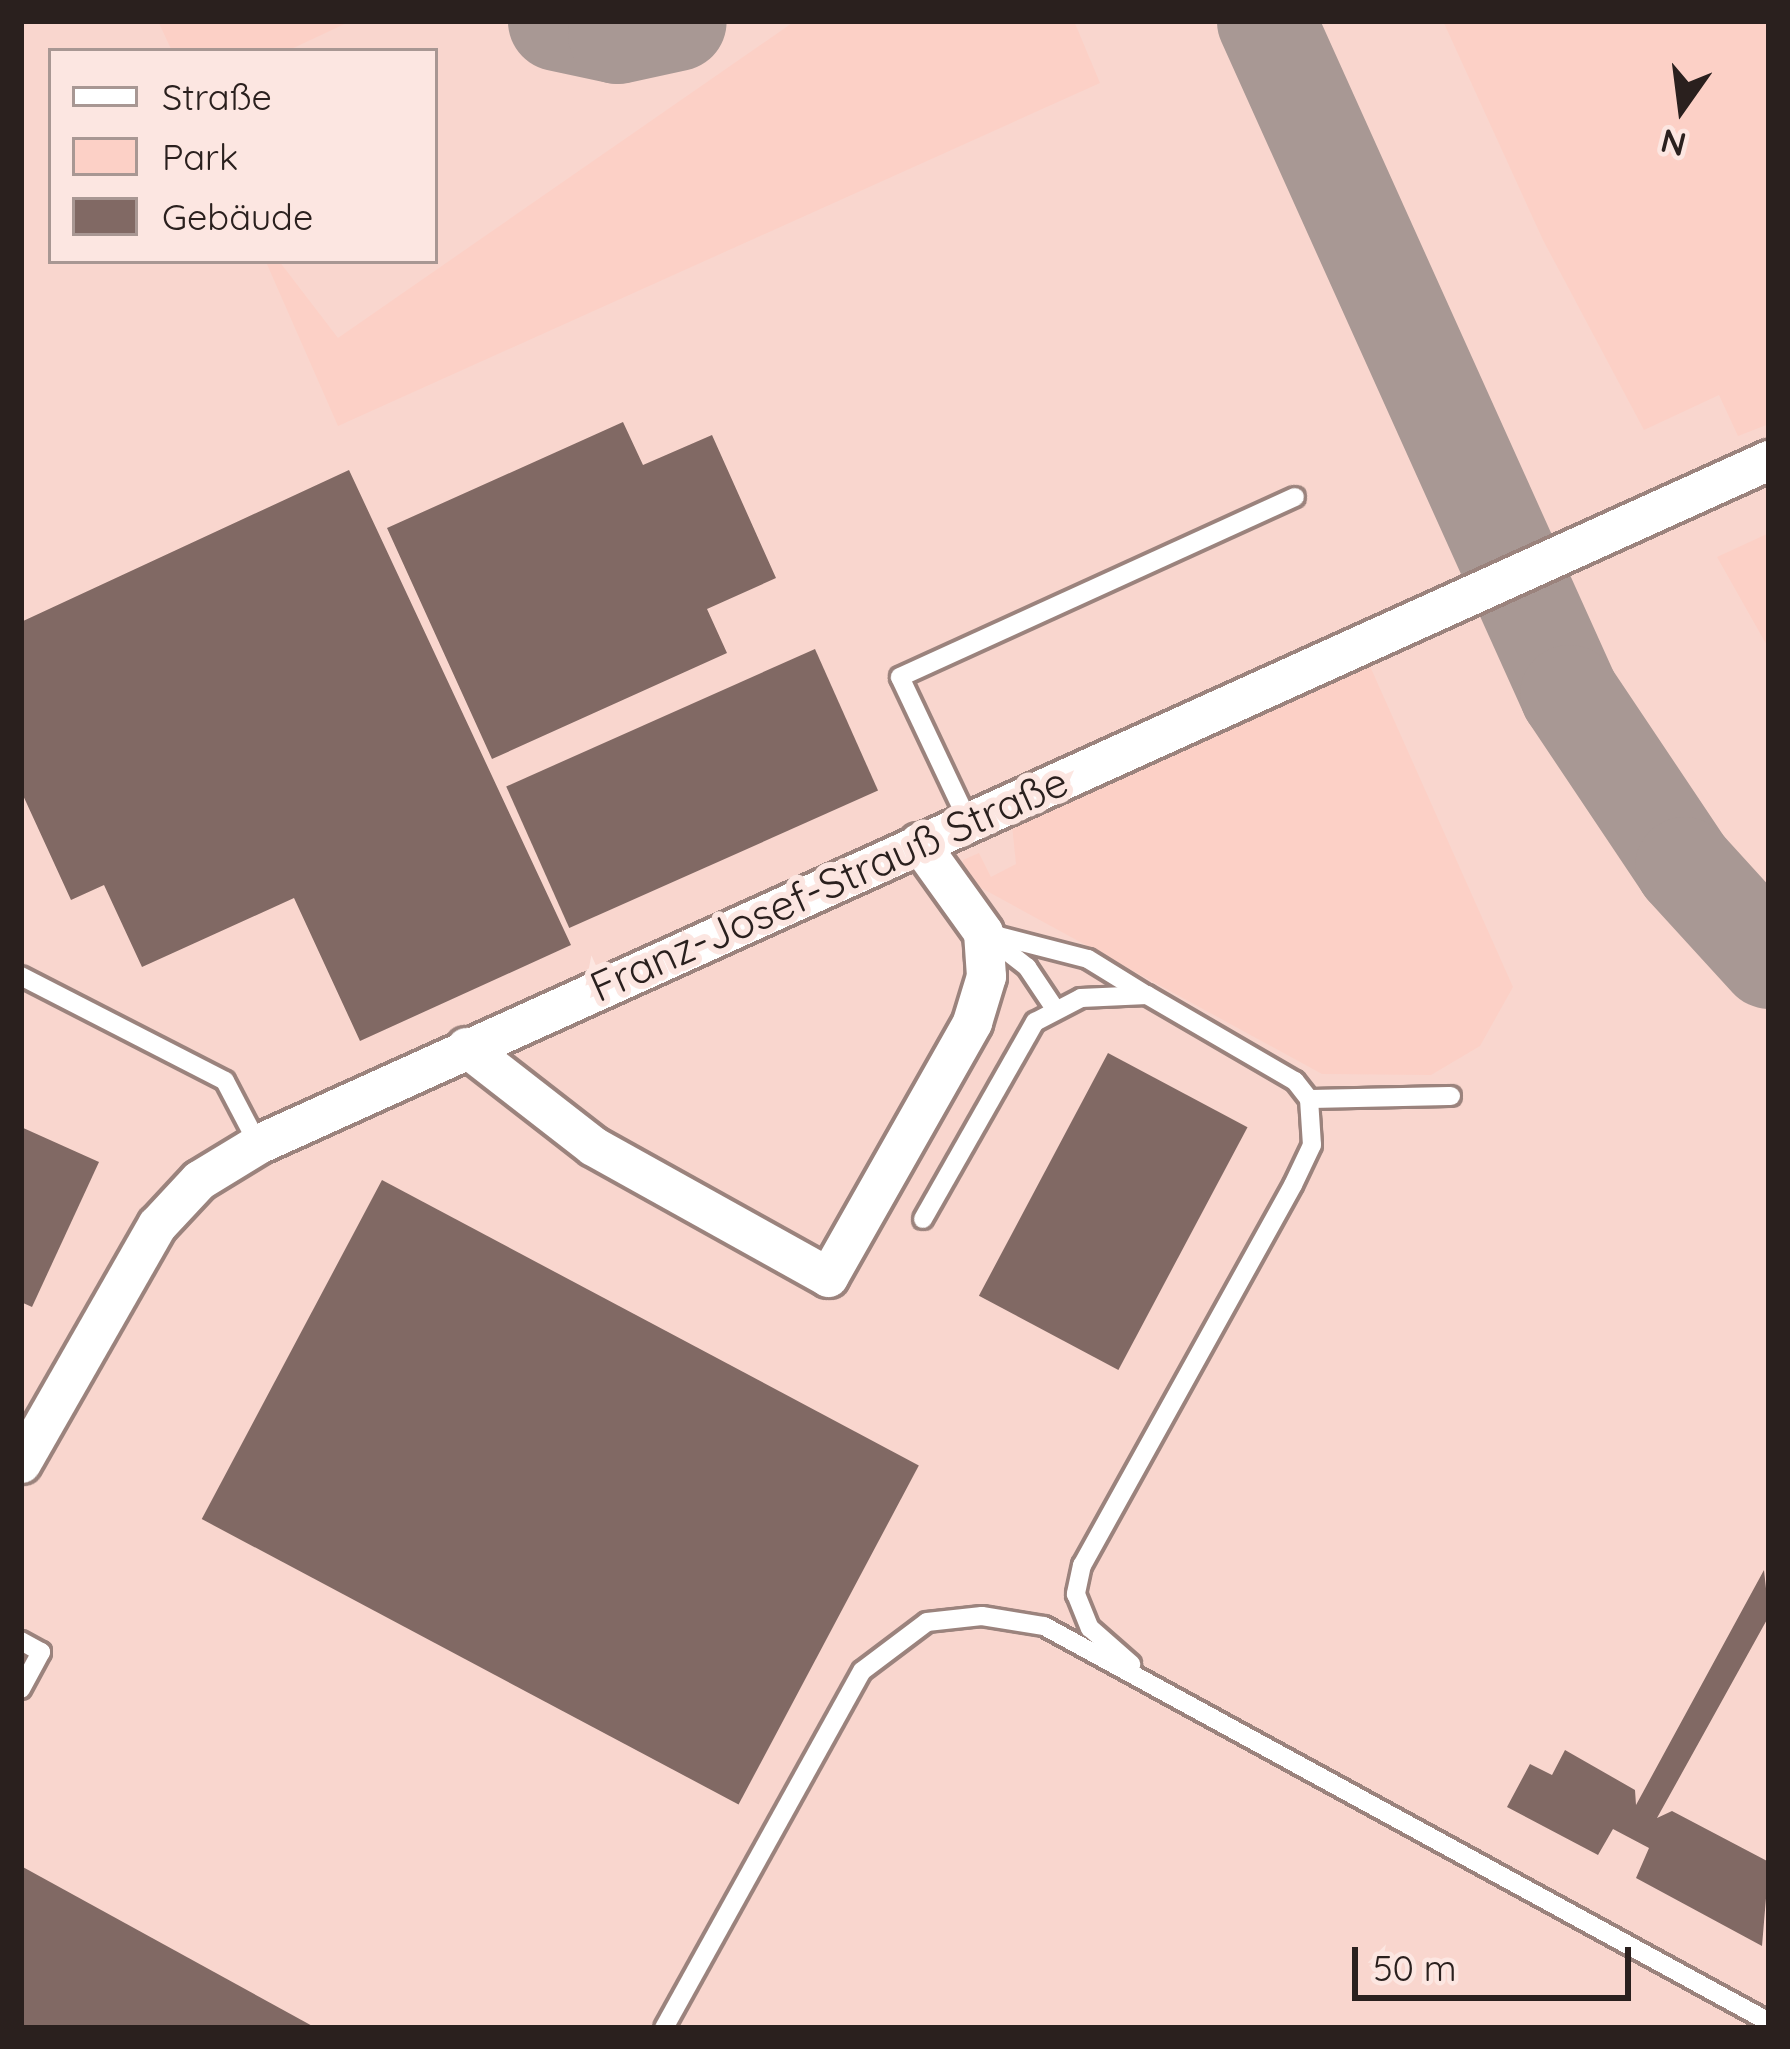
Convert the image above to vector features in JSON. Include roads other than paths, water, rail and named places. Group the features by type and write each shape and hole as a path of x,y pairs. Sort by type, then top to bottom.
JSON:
{"street":[{"name":"Franz-Josef-Strauß Straße","path":"21,1463 34,1411 157,1225 199,1180 258,1144 1769,460"},
{"path":"466,1047 592,1146 828,1277 972,1022 986,976 982,932 946,894 920,843"}],"lane":[{"path":"968,821 900,676 1295,497"},
{"path":"982,932 1088,959 1294,1081 1309,1099 1312,1145 1293,1185 1082,1565 1076,1594 1090,1628 1153,1683"},
{"path":"982,932 1028,967 1054,1009"},
{"path":"21,976 225,1081 258,1144"},
{"path":"923,1219 1035,1022 1054,1009 1147,995"},
{"path":"1309,1099 1451,1096"},
{"path":"664,2028 862,1671 889,1642 927,1622 982,1616 1044,1626 1769,2022"},
{"path":"21,1641 41,1652 21,1689"}]}
